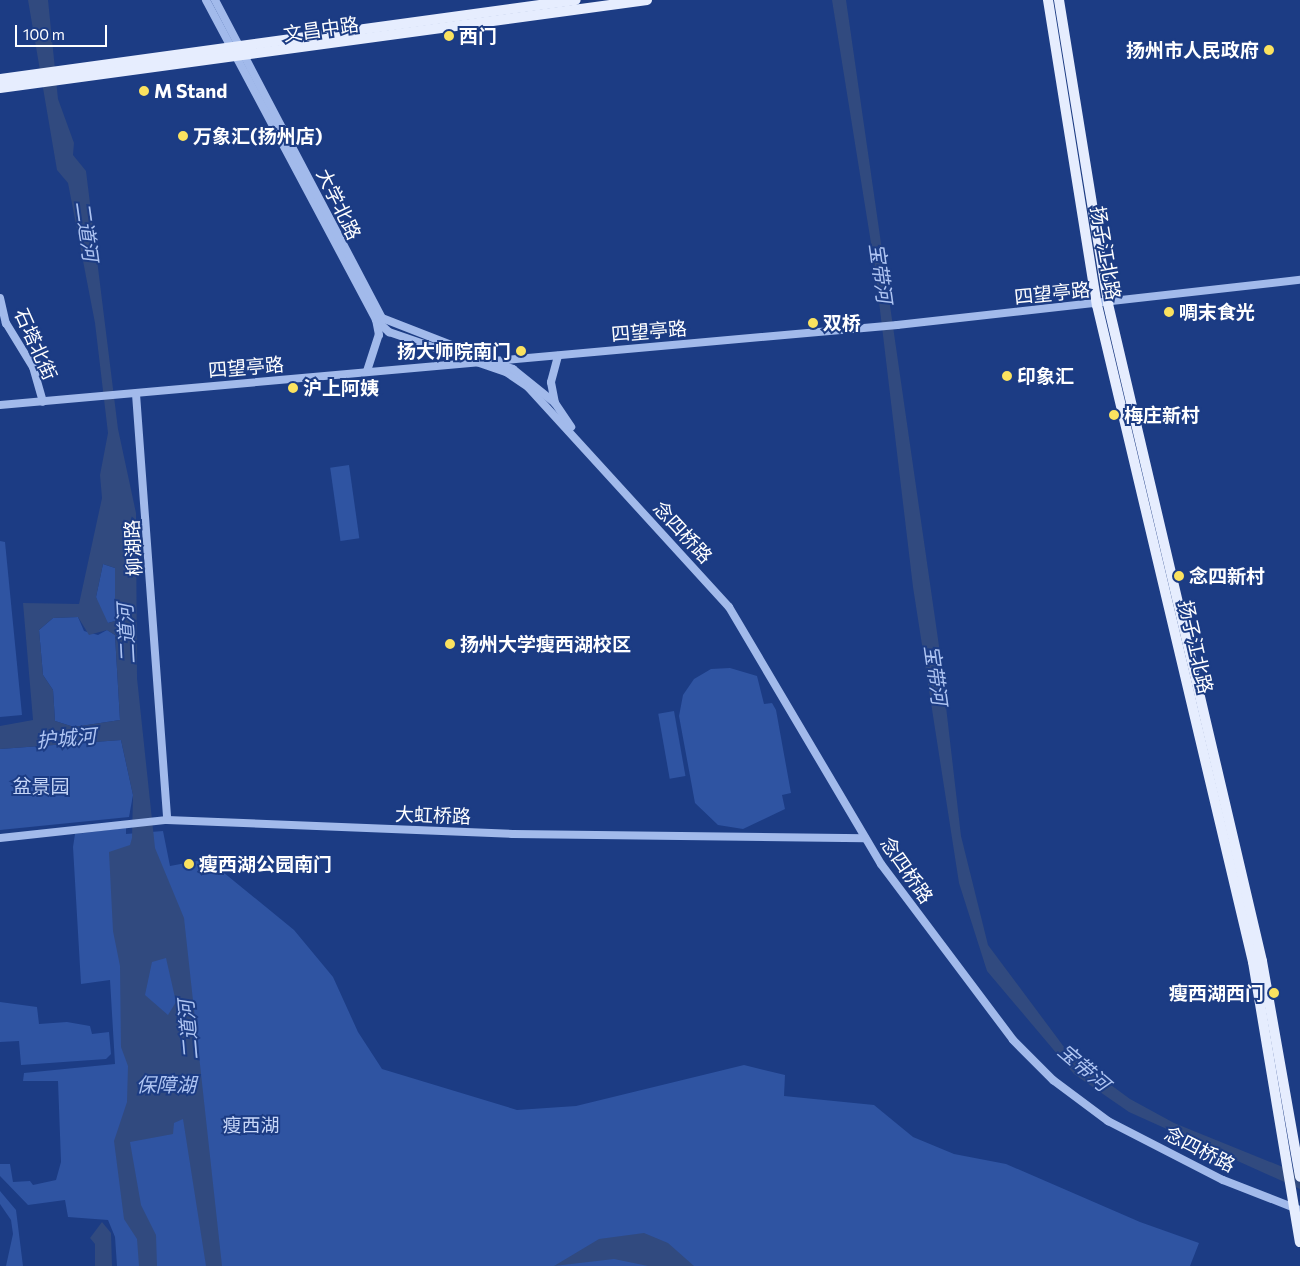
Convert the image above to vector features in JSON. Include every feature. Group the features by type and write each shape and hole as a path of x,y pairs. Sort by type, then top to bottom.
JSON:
{"main road":[{"name":"文昌中路","path":"0,88 66,70 576,0"},
{"name":"文昌中路","path":"0,79 61,81 241,58 647,0"},
{"name":"扬子江北路","path":"1048,0 1102,305 1253,962 1289,1187 1297,1209 1300,1242"},
{"name":"扬子江北路","path":"1059,0 1102,305 1262,961 1300,1173"}],"street":[{"name":"大学北路","path":"206,0 235,47 382,318 490,361"},
{"name":"大学北路","path":"215,0 235,47"},
{"name":"大学北路","path":"241,58 376,320 389,332 472,362"},
{"name":"四望亭路","path":"0,406 367,371 877,327 1102,305 1300,280"},
{"name":"石塔北街","path":"0,298 6,323 33,367 43,402"},
{"path":"367,371 379,335 376,320"},
{"path":"555,403 550,382 558,356"},
{"name":"念四桥路","path":"490,361 532,380 555,403 582,445"},
{"name":"念四桥路","path":"472,362 506,372 528,387 729,607 866,838 968,985 1013,1040 1053,1080 1108,1121 1223,1180 1297,1209"},
{"name":"柳湖路","path":"136,394 168,820"},
{"name":"大虹桥路","path":"0,838 168,820 523,834 866,838"}],"green space":[{"path":"349,465 359,538 340,541 330,468"},
{"path":"0,541 5,542 22,715 0,717"},
{"path":"103,564 115,568 115,621 108,623 102,620 96,597"},
{"name":"盆景园","path":"78,617 84,631 98,635 107,630 115,635 120,720 74,727 55,721 53,690 43,675 39,630 53,618"},
{"path":"730,668 757,676 764,704 772,703 776,710 791,793 782,795 785,809 743,829 718,825 695,803 679,716 683,695 694,679 711,669"},
{"path":"674,711 685,776 670,779 658,714"},
{"name":"盆景园","path":"121,740 133,795 129,817 0,830 0,749"},
{"name":"瘦西湖","path":"126,828 126,834 163,831 170,866 207,859 294,930 333,977 358,1032 382,1069 517,1110 576,1106 744,1065 785,1075 784,1096 874,1105 913,1137 954,1154 1006,1164 1140,1222 1199,1243 1190,1266 117,1266 115,1237 108,1220 68,1217 65,1200 28,1205 0,1176 0,1164 10,1164 13,1182 30,1181 33,1185 56,1180 61,1162 58,1081 23,1081 24,1073 115,1064 110,980 81,984 73,847 75,834"},
{"path":"0,1002 37,1007 39,1024 67,1022 90,1026 92,1034 109,1032 111,1054 106,1059 21,1065 19,1041 0,1042"},
{"path":"0,1191 16,1210 23,1266 6,1266 13,1234 11,1220 0,1204"}],"water":[{"name":"保障湖","path":"28,0 48,0 58,99 74,143 73,155 86,171 118,429 136,513 137,678 155,848 184,918 222,1266 206,1266 183,1119 174,1123 173,1134 130,1142 141,1205 156,1235 157,1266 139,1266 137,1239 124,1219 114,1141 127,1102 128,1066 121,1047 120,966 113,931 109,852 130,845 132,838 133,795 121,740 0,749 0,726 33,720 23,603 79,604 102,498 100,475 108,433 95,323 68,183 57,170","holes":["103,564 115,568 115,621 108,623 96,597","78,617 89,635 107,630 115,635 120,720 74,727 55,721 53,690 43,675 39,630 53,618","166,958 176,1002 168,1015 145,995 152,962"]},
{"name":"宝带河","path":"832,0 846,0 939,646 961,836 988,945 1070,1055 1130,1099 1174,1123 1300,1174 1300,1189 1129,1112 1074,1074 987,971 959,883 913,587 875,268"},
{"path":"102,1222 111,1233 112,1266 95,1266 95,1244 90,1238"},
{"path":"644,1233 668,1243 694,1266 648,1266 614,1259 554,1266 599,1239"}],"place":[{"name":"西门","path":"449,36"},
{"name":"扬州市人民政府","path":"1269,50"},
{"name":"M Stand","path":"144,91"},
{"name":"万象汇(扬州店)","path":"183,136"},
{"name":"啁末食光","path":"1169,312"},
{"name":"双桥","path":"813,323"},
{"name":"扬大师院南门","path":"521,351"},
{"name":"印象汇","path":"1007,376"},
{"name":"沪上阿姨","path":"293,388"},
{"name":"梅庄新村","path":"1114,415"},
{"name":"念四新村","path":"1179,576"},
{"name":"扬州大学瘦西湖校区","path":"450,644"},
{"name":"瘦西湖公园南门","path":"189,864"},
{"name":"瘦西湖西门","path":"1274,993"}],"water label":[{"name":"二道河","path":"87,231"},
{"name":"二道河","path":"126,634"},
{"name":"护城河","path":"66,738"},
{"name":"二道河","path":"188,1030"}]}
